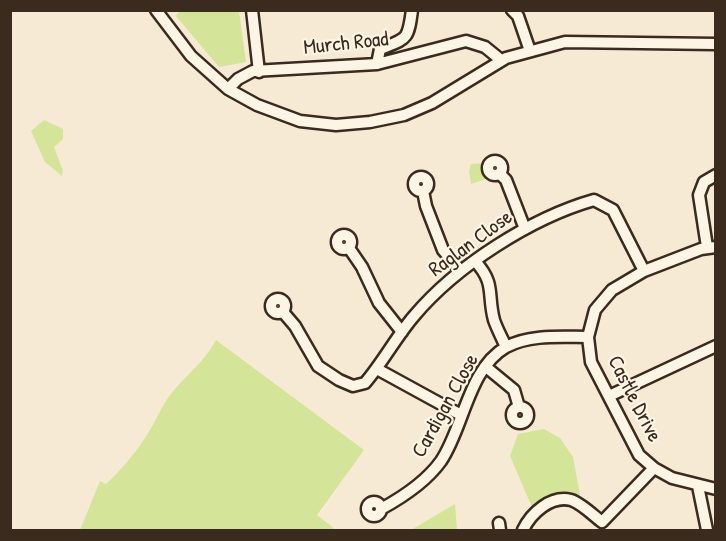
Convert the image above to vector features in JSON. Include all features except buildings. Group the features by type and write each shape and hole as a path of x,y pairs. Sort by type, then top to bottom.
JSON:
{"street":[{"path":"156,10 191,56 228,89 257,105 300,121 336,125 370,122 404,115 432,104 501,60 565,42 716,44"},
{"path":"252,10 259,72"},
{"path":"377,64 380,50 400,42 406,36 410,28 412,10"},
{"path":"517,12 530,51"},
{"name":"Murch Road","path":"228,89 247,74 377,64 466,42 485,47 501,60"},
{"path":"500,174 506,180 525,229"},
{"path":"711,247 699,195 704,182 716,175"},
{"path":"423,191 426,206 443,250 461,270"},
{"name":"Raglan Close","path":"283,312 295,326 318,366 353,386 365,383 415,314 461,270 525,229 572,206 594,200 613,210 644,271"},
{"name":"Castle Drive","path":"711,247 644,271 612,290 595,310 588,337 591,362 639,455 654,468 672,478 716,489"},
{"path":"349,248 362,267 380,303 402,332"},
{"path":"475,261 488,280 494,321 506,347"},
{"name":"Cardigan Close","path":"381,510 409,492 433,471 450,444 474,386 486,367 506,347 537,338 588,337"},
{"path":"609,396 716,346"},
{"path":"486,367 514,390 519,407"},
{"path":"377,369 461,415"},
{"path":"523,531 537,511 554,500 573,500 602,522 654,468"},
{"path":"698,486 707,531"}],"green space":[{"path":"180,11 239,11 246,62 219,67 176,16"},
{"path":"44,120 63,129 63,139 54,147 63,171 62,176 45,162 31,131"},
{"path":"487,163 485,172 489,178 471,184 469,171 471,164"},
{"path":"216,340 364,450 317,515 336,530 80,530 100,481 106,484 130,458 172,393 205,357"},
{"path":"544,429 560,438 573,457 580,495 560,494 532,507 510,456 518,434"},
{"path":"455,504 457,530 411,530"}]}
